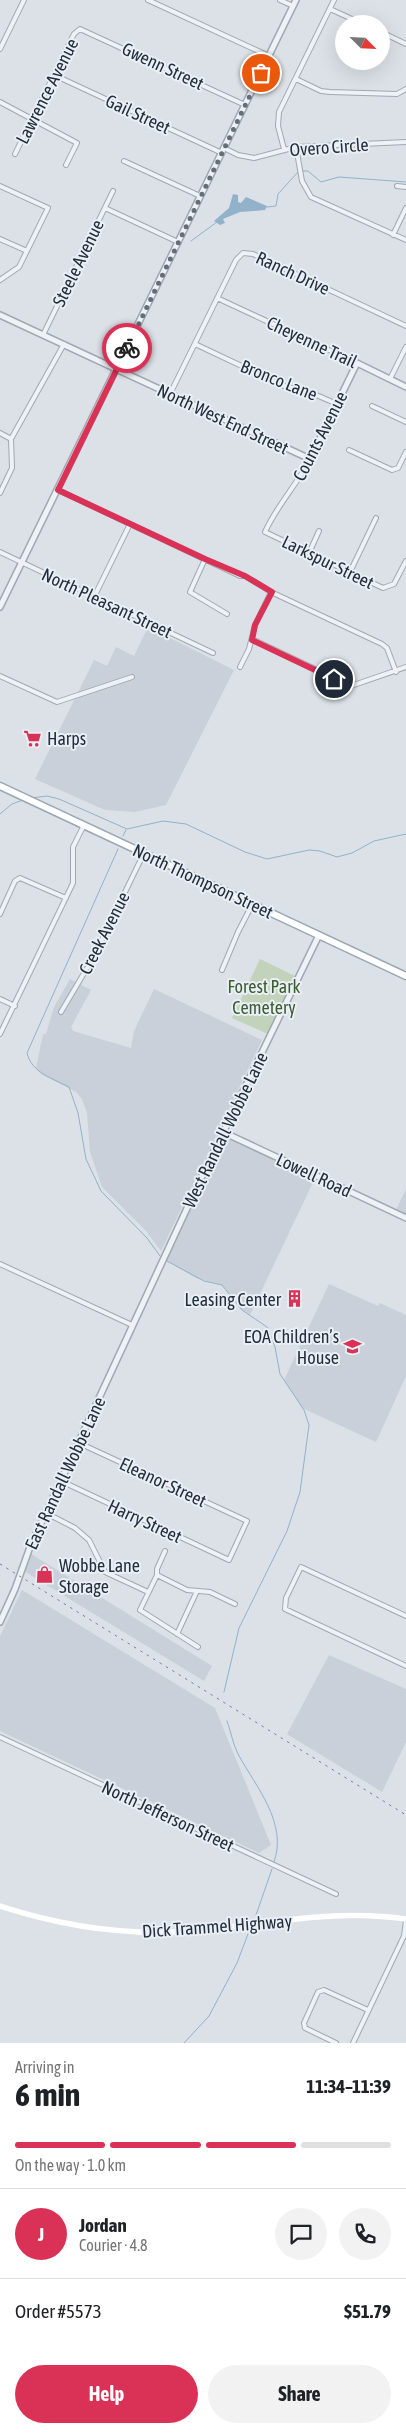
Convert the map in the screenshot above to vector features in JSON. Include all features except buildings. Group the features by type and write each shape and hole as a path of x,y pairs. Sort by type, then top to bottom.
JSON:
{"main road":[{"name":"North Thompson Street","path":"0,786 406,976"},
{"name":"Dick Trammel Highway","path":"0,1906 75,1925 132,1932 190,1931 358,1915 406,1920"}],"street":[{"path":"0,49 24,0"},
{"path":"148,0 269,56"},
{"path":"280,0 293,6"},
{"path":"0,606 296,0"},
{"path":"284,150 278,119 334,0"},
{"path":"330,9 343,15"},
{"name":"Lawrence Avenue","path":"15,154 74,34 80,29"},
{"name":"Gwenn Street","path":"80,29 245,105"},
{"path":"390,36 406,44"},
{"name":"Gail Street","path":"54,75 223,150"},
{"path":"296,79 330,92 397,94 406,89"},
{"path":"0,102 77,143 66,165"},
{"name":"Overo Circle","path":"223,150 254,158 296,147 406,142"},
{"path":"296,147 302,182 311,197 406,240"},
{"path":"124,161 200,196"},
{"path":"0,186 48,208 19,267 0,280"},
{"path":"397,186 406,186"},
{"name":"Steele Avenue","path":"43,334 113,191"},
{"path":"105,208 178,242"},
{"path":"393,235 406,208"},
{"path":"0,239 27,251"},
{"name":"Ranch Drive","path":"170,394 236,260 243,253 248,253 406,326"},
{"name":"Cheyenne Trail","path":"217,298 406,387"},
{"name":"North West End Street","path":"1,317 43,334 310,459"},
{"path":"0,493 12,468 11,439 64,344"},
{"name":"Bronco Lane","path":"195,344 284,386 314,394 337,404"},
{"path":"390,379 406,347"},
{"name":"Counts Avenue","path":"265,532 276,509 300,479 357,363"},
{"path":"372,406 406,422"},
{"path":"0,433 11,439"},
{"path":"296,453 309,452 318,443"},
{"path":"349,450 392,470 398,468 406,452"},
{"path":"58,490 245,576 272,592 382,644 387,648 396,672"},
{"path":"350,572 376,518"},
{"path":"93,596 130,524"},
{"path":"309,553 319,531"},
{"name":"Larkspur Street","path":"265,532 380,587 387,588 394,584 406,561"},
{"name":"North Pleasant Street","path":"0,552 214,653"},
{"path":"205,559 190,592 227,614"},
{"path":"240,666 252,640 255,625 272,592"},
{"path":"252,640 351,686 406,667"},
{"path":"0,676 57,702 132,677"},
{"path":"0,1034 66,898 74,878 73,847 84,825"},
{"name":"Creek Avenue","path":"61,1012 93,958 144,853"},
{"path":"0,914 16,881 20,878 25,878 66,898"},
{"path":"222,970 253,903"},
{"name":"West Randall Wobbe Lane","path":"132,1325 319,935"},
{"path":"0,999 15,1006"},
{"name":"Lowell Road","path":"223,1132 406,1218"},
{"path":"0,1264 132,1325"},
{"name":"East Randall Wobbe Lane","path":"0,1622 46,1513 132,1325"},
{"name":"Eleanor Street","path":"79,1443 247,1521 229,1560"},
{"name":"Harry Street","path":"61,1481 229,1560"},
{"path":"46,1513 75,1528 89,1540 105,1572 148,1592"},
{"path":"165,1551 157,1569 157,1576 140,1611 198,1646"},
{"path":"406,1616 301,1567 286,1598 285,1609 406,1666"},
{"path":"157,1576 187,1590 214,1594 235,1604"},
{"path":"177,1634 196,1591"},
{"name":"North Jefferson Street","path":"0,1737 336,1894"},
{"path":"353,2043 404,1936 406,1920"},
{"path":"336,2043 305,2028 304,2023 318,1992 324,1990 368,2010"}],"shaded area":[{"path":"148,627 234,670 166,805 135,812 105,810 35,779 94,660 107,666 116,647 134,656"},
{"path":"70,979 91,990 71,1027 73,1031 131,1048 134,1031 154,989 262,1040 161,1251 146,1231 102,1187 90,1152 87,1113 82,1099 76,1092 41,1074 36,1068 43,1034 46,1034 54,1007"},
{"path":"223,1132 316,1176 250,1315 242,1310 222,1285 196,1278 163,1259"},
{"path":"406,1189 406,1214 396,1210"},
{"name":"EOA Children’s House","path":"329,1284 378,1306 380,1303 406,1315 406,1376 376,1442 302,1408 284,1380"},
{"path":"28,1552 212,1666 204,1681 22,1570"},
{"path":"22,1590 215,1708 271,1845 259,1853 0,1731 0,1636"},
{"path":"329,1655 406,1689 406,1742 382,1792 287,1734"}],"green space":[{"name":"Forest Park Cemetery","path":"260,959 295,976 268,1034 232,1018"}],"water":[{"path":"233,194 238,195 238,202 241,203 246,197 267,206 265,210 240,212 223,219 225,223 220,225 214,221 229,208"}],"waterway":[{"path":"303,171 308,171 321,182 339,177 406,182"},
{"path":"267,207 276,206 278,194 298,172"},
{"path":"191,241 217,222"},
{"path":"31,798 47,796 59,799 127,829 163,821 186,824 245,852 267,859 309,850 320,851 337,857 352,853 374,841 406,834"},
{"path":"0,814 12,804 23,800"},
{"path":"123,836 126,830"},
{"path":"118,849 27,1053 38,1070 69,1087 78,1113 86,1159 101,1191 147,1238 160,1256"},
{"path":"165,1260 204,1281 222,1285 242,1310 267,1327 275,1347 280,1374 304,1410 309,1425 300,1492 287,1531 239,1628 224,1692"},
{"path":"227,1721 238,1754 261,1792 274,1819 277,1833 277,1848 274,1862"},
{"path":"256,1915 272,1869"},
{"path":"184,2043 209,2016 237,1963 248,1934"}],"railway":[{"path":"0,1564 406,1815"}],"way so far":[{"path":"127,348 261,73"}],"place":[{"name":"Harps","path":"33,738"},
{"name":"Leasing Center","path":"295,1299"},
{"name":"EOA Children’s House","path":"353,1346"},
{"name":"Wobbe Lane Storage","path":"45,1575"}],"route":[{"path":"127,348 58,490 240,576 245,576 272,592 255,625 252,640 334,679"}]}
